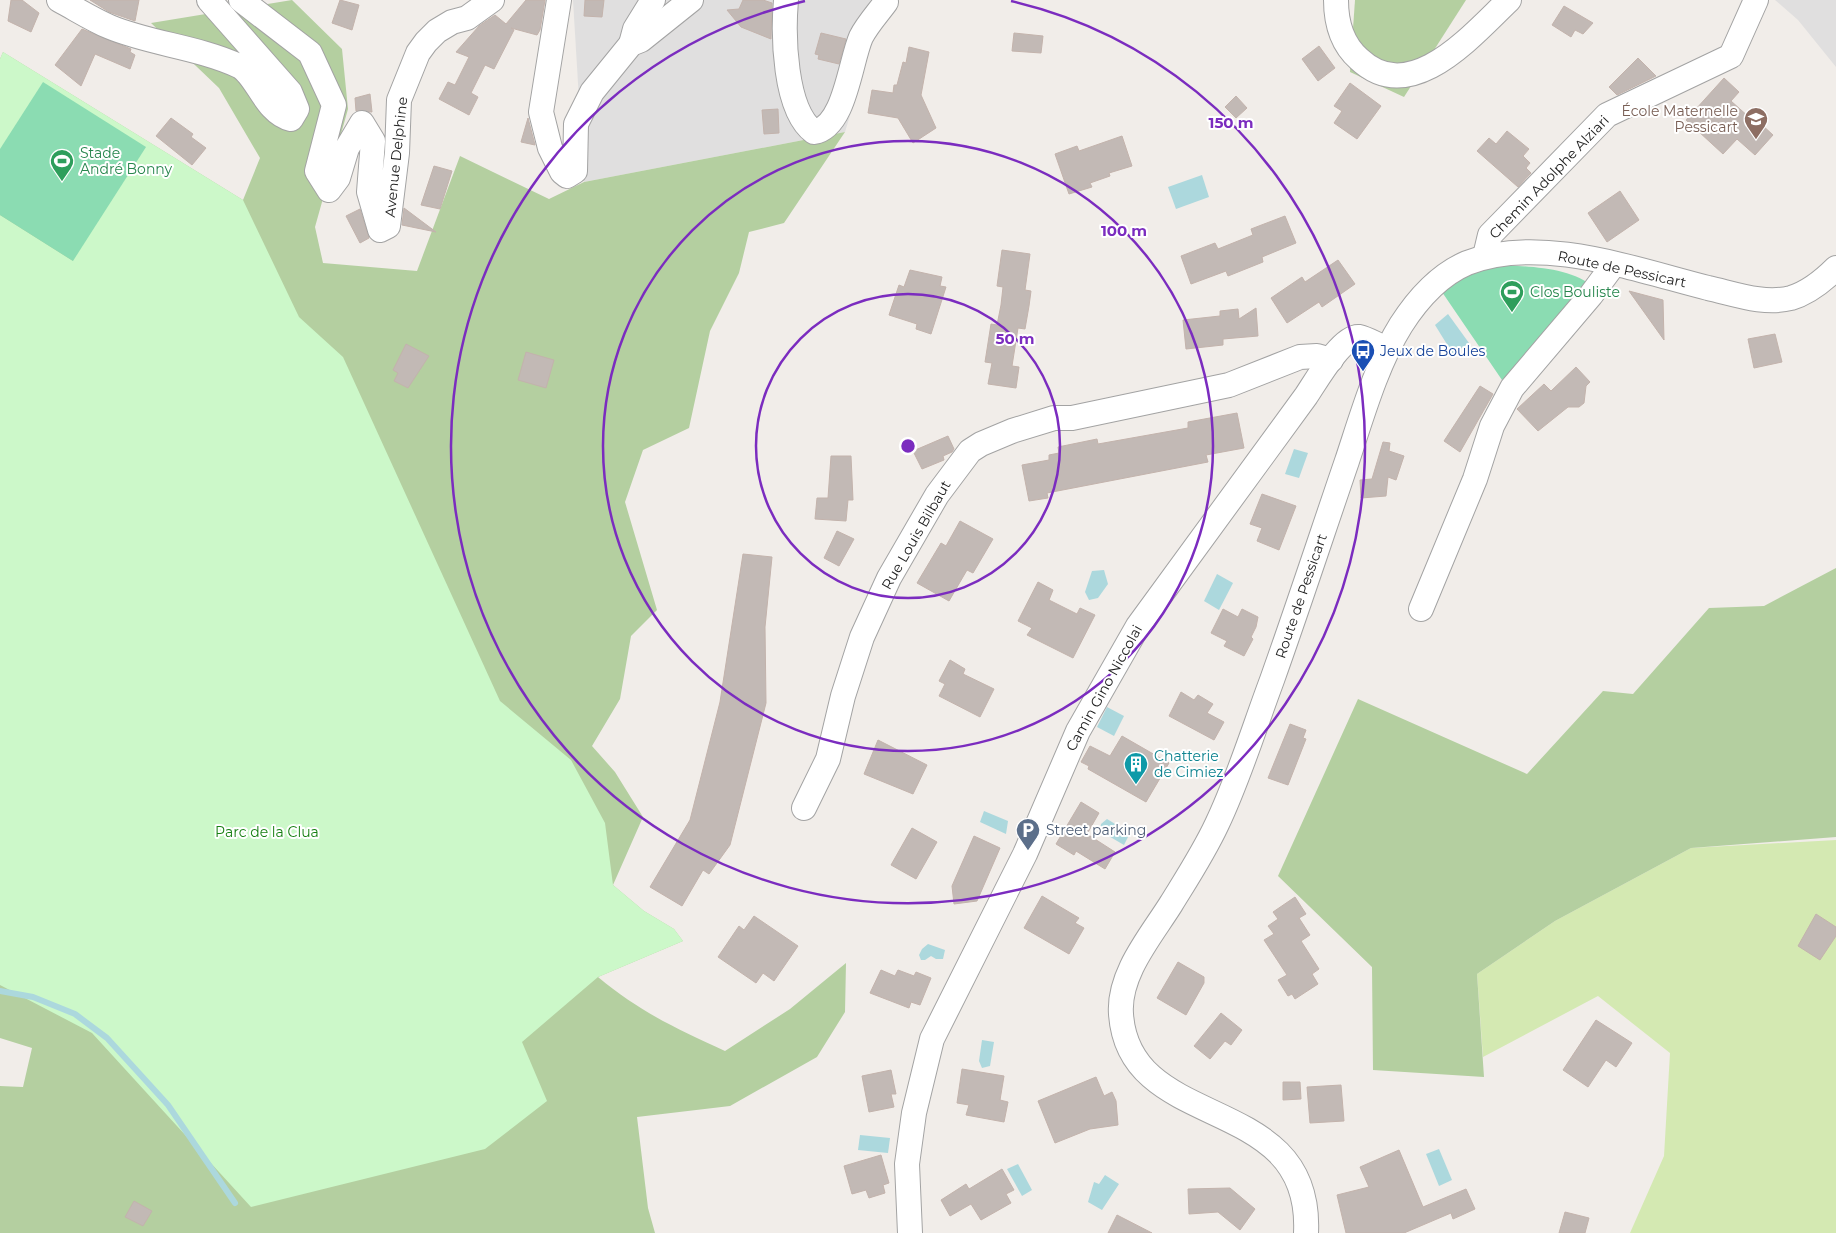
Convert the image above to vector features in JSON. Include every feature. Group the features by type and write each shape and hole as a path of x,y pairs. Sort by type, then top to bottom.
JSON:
{"street":[{"path":"59,0 111,27 203,53 241,67 282,117 292,119 297,109 290,92 209,0"},
{"name":"Avenue Delphine","path":"241,0 310,53 334,105 317,171 329,190 338,178 347,148 362,123 373,141 369,192 380,230 388,226 397,153 399,100 418,54 437,31 452,22 467,18 492,0"},
{"path":"559,0 542,112 550,148 562,172 567,176 575,171 576,124 592,92 631,44 635,28 653,0"},
{"path":"631,44 641,40 691,0"},
{"path":"786,0 785,16 789,82 797,108 808,128 814,132 822,131 828,126 838,110 862,36 886,2"},
{"path":"1336,0 1336,13 1341,33 1351,51 1366,65 1385,75 1406,77 1449,54 1509,0"},
{"name":"Chemin Adolphe Alziari","path":"1485,256 1490,235 1607,115 1732,56 1756,0"},
{"name":"Route de Pessicart","path":"1306,1233 1307,1213 1301,1189 1292,1168 1276,1150 1257,1134 1178,1096 1159,1084 1144,1069 1132,1053 1125,1034 1121,1015 1122,996 1138,956 1201,856 1231,793 1388,349 1410,311 1436,282 1461,265 1485,256 1516,253 1552,253 1614,264 1753,299 1792,298 1808,290 1836,268"},
{"path":"1421,609 1475,479 1492,426 1512,388 1591,295 1614,264"},
{"name":"Camin Gino Niccolai","path":"910,1233 907,1164 914,1113 932,1038 1024,854 1078,731 1138,626 1344,343 1352,338 1359,337 1388,349"},
{"name":"Rue Louis Bilbaut","path":"804,808 828,759 843,696 862,637 889,578 937,495 970,451 1012,430 1054,418 1072,418 1229,385 1300,357 1317,356 1331,360"}],"shaded area":[{"path":"573,0 885,0 845,132 584,182"},
{"path":"1775,0 1836,0 1836,67 1798,20"}],"green space":[{"path":"292,0 342,49 348,109 315,227 323,263 417,271 460,156 549,199 584,182 845,132 784,223 749,232 739,273 710,331 689,428 643,450 625,502 657,610 631,636 620,699 592,746 615,772 643,817 613,885 644,911 674,929 683,941 598,977 644,1010 725,1051 790,1009 846,963 845,1012 817,1057 730,1106 637,1117 648,1208 655,1233 0,1233 0,1086 23,1087 32,1048 0,1038 0,59 3,52 243,200 260,158 219,88 151,23"},
{"path":"1355,0 1466,0 1404,97 1350,72"},
{"name":"Parc de la Clua","path":"3,52 243,200 299,317 343,357 500,701 571,760 605,823 613,885 644,911 674,929 683,941 598,977 522,1042 547,1101 485,1149 251,1207 92,1033 0,985 0,215 73,261 0,149 0,59"},
{"name":"Stade André Bonny","path":"43,82 146,147 73,261 0,215 0,149"},
{"name":"Clos Bouliste","path":"1495,265 1547,269 1573,275 1593,287 1502,380 1442,292 1468,273"},
{"path":"1836,568 1836,837 1691,848 1555,921 1477,974 1484,1077 1373,1070 1372,967 1278,876 1358,699 1527,774 1603,691 1633,694 1709,608 1764,606"},
{"path":"1836,840 1836,1233 1630,1233 1664,1156 1670,1053 1598,996 1483,1057 1477,974 1555,921 1691,848"}],"water":[{"path":"1202,175 1209,197 1176,209 1168,187"},
{"path":"1448,314 1469,343 1453,354 1435,325"},
{"path":"1294,449 1308,453 1299,478 1285,474"},
{"path":"1104,570 1108,584 1098,598 1089,600 1085,592 1092,571"},
{"path":"1217,574 1233,583 1219,610 1204,601"},
{"path":"1107,707 1124,716 1114,736 1097,727"},
{"path":"984,811 1008,821 1006,834 980,822"},
{"path":"1107,819 1130,833 1124,845 1100,831 1101,824"},
{"path":"928,944 945,950 943,959 936,959 931,956 921,960 919,955"},
{"path":"982,1040 994,1042 990,1066 982,1068 979,1061"},
{"path":"860,1135 890,1138 888,1153 858,1150"},
{"path":"1439,1149 1452,1180 1439,1186 1426,1154"},
{"path":"1018,1164 1032,1190 1022,1196 1007,1169"},
{"path":"1105,1175 1119,1184 1102,1210 1088,1202 1094,1182 1099,1184"}],"building":[{"path":"11,0 22,0 39,13 31,32 8,21"},
{"path":"90,0 139,0 135,21 109,12"},
{"path":"340,0 359,5 352,30 332,23"},
{"path":"526,0 545,0 540,30 537,35 511,28 514,30 494,69 485,65 471,93 478,97 469,115 439,99 448,82 455,85 469,57 456,52 479,26 495,15 506,24"},
{"path":"585,0 604,0 602,17 584,16"},
{"path":"743,0 763,0 772,3 771,39 741,27 727,10 739,9"},
{"path":"1564,6 1593,23 1583,34 1575,30 1571,37 1552,25"},
{"path":"82,29 131,49 130,52 135,55 130,69 95,54 81,86 55,65"},
{"path":"821,33 846,39 839,64 818,59 819,55 815,54"},
{"path":"1014,33 1043,36 1041,53 1012,51"},
{"path":"1319,46 1335,68 1318,81 1302,59"},
{"path":"909,47 929,52 921,95 936,128 913,143 898,118 868,113 872,90 893,93 894,85 897,85 903,62 906,63"},
{"path":"1638,58 1656,76 1617,95 1609,87"},
{"path":"1724,78 1739,92 1731,101 1759,126 1761,124 1773,135 1755,155 1737,139 1723,154 1686,120"},
{"path":"1350,83 1381,106 1357,139 1334,123 1342,111 1334,106"},
{"path":"370,94 372,112 356,111 355,98"},
{"path":"1236,96 1247,108 1236,118 1225,107"},
{"path":"778,109 779,133 764,134 762,110"},
{"path":"171,118 193,134 191,137 206,148 192,165 156,136"},
{"path":"528,118 535,145 521,142"},
{"path":"1507,131 1529,149 1523,156 1530,163 1526,168 1531,173 1518,187 1477,151 1489,138 1496,144"},
{"path":"1122,136 1132,166 1109,173 1110,176 1090,183 1092,187 1069,194 1055,154 1077,146 1079,151"},
{"path":"434,166 452,171 440,209 421,205"},
{"path":"1620,191 1639,220 1607,242 1588,213"},
{"path":"404,208 436,232 402,225"},
{"path":"360,209 369,238 360,243 346,216"},
{"path":"1285,216 1296,243 1262,257 1263,262 1228,276 1226,271 1191,284 1181,256 1215,243 1218,249 1253,235 1251,229"},
{"path":"1002,250 1030,254 1025,290 1031,291 1029,306 1025,329 1018,328 1012,366 1019,367 1016,388 988,384 992,363 985,362 991,324 997,325 1001,305 1003,287 997,286"},
{"path":"1338,260 1355,284 1322,307 1319,302 1287,323 1271,298 1302,277 1305,282"},
{"path":"910,270 942,277 940,286 946,287 931,334 916,329 917,324 889,315 899,285 904,287"},
{"path":"1629,291 1663,300 1664,340"},
{"path":"1256,308 1258,336 1223,339 1223,345 1186,349 1183,320 1220,316 1220,311 1238,309 1239,319"},
{"path":"1775,334 1782,362 1754,368 1748,339"},
{"path":"406,344 429,356 408,388 394,381 398,373 393,370"},
{"path":"526,352 554,360 546,388 518,380"},
{"path":"1576,367 1590,382 1586,386 1584,403 1579,407 1568,407 1538,431 1517,409 1544,384 1551,391"},
{"path":"1480,386 1493,394 1460,452 1444,441"},
{"path":"1237,413 1244,448 1206,455 1208,462 1047,493 1048,498 1029,501 1022,465 1049,460 1049,455 1059,453 1058,447 1097,439 1098,444 1188,428 1188,422"},
{"path":"948,436 954,449 952,452 943,456 944,460 922,469 913,451"},
{"path":"1383,442 1390,443 1389,451 1404,456 1396,480 1388,477 1386,496 1361,498 1360,480 1372,479"},
{"path":"831,456 851,456 853,500 848,500 846,521 815,519 817,498 828,498"},
{"path":"1262,494 1296,506 1279,550 1257,541 1262,528 1250,524"},
{"path":"960,521 993,539 973,573 967,570 949,601 917,583 941,543 946,546"},
{"path":"837,531 854,539 839,566 824,558"},
{"path":"743,554 772,557 765,627 766,703 730,845 709,874 703,870 682,906 650,887 690,820 720,702"},
{"path":"1038,582 1053,590 1049,600 1077,614 1080,608 1095,615 1073,658 1027,635 1032,628 1018,621"},
{"path":"1223,609 1238,617 1242,609 1258,617 1251,637 1253,639 1244,656 1224,646 1227,641 1211,633"},
{"path":"950,660 965,669 963,674 994,689 980,717 939,696 945,684 939,681"},
{"path":"1181,692 1194,700 1198,695 1213,704 1207,713 1224,722 1214,740 1169,716"},
{"path":"1290,724 1306,730 1303,738 1306,739 1288,785 1268,778"},
{"name":"Chatterie de Cimiez","path":"1122,736 1169,763 1146,802 1088,769 1089,766 1081,762 1090,746 1110,756"},
{"path":"878,740 927,765 913,794 864,774"},
{"path":"1081,802 1099,813 1087,834 1115,852 1105,869 1076,851 1074,855 1056,844"},
{"path":"912,828 937,842 916,879 891,865"},
{"path":"974,836 1000,848 977,901 954,904 952,886"},
{"path":"1042,896 1079,918 1075,923 1084,928 1069,954 1024,928"},
{"path":"1295,897 1306,914 1299,918 1310,935 1301,941 1319,969 1312,974 1318,984 1295,999 1292,994 1288,996 1278,980 1287,975 1264,940 1274,934 1268,926 1278,919 1273,912"},
{"path":"1816,914 1836,927 1836,936 1820,960 1798,946"},
{"path":"754,916 798,946 774,981 763,973 756,983 718,957 739,926 744,930"},
{"path":"1178,962 1204,977 1204,983 1186,1015 1157,998"},
{"path":"881,970 895,976 898,970 914,976 916,972 931,978 920,1005 911,1002 909,1008 870,993"},
{"path":"1221,1013 1242,1030 1231,1045 1225,1041 1210,1059 1194,1046"},
{"path":"1596,1020 1632,1043 1616,1067 1606,1060 1588,1087 1563,1070"},
{"path":"962,1069 1004,1076 1000,1100 1008,1102 1004,1122 966,1115 969,1105 957,1103"},
{"path":"891,1070 896,1094 891,1094 894,1107 869,1112 862,1076"},
{"path":"1096,1077 1104,1096 1112,1092 1116,1101 1118,1125 1090,1129 1055,1143 1038,1101"},
{"path":"1283,1082 1300,1082 1301,1099 1283,1100"},
{"path":"1341,1085 1344,1121 1310,1123 1307,1087"},
{"path":"1399,1150 1423,1207 1466,1189 1475,1209 1453,1219 1451,1213 1404,1233 1346,1233 1337,1195 1369,1187 1360,1167"},
{"path":"881,1155 889,1183 883,1185 885,1193 869,1198 866,1190 852,1194 844,1166"},
{"path":"1002,1169 1014,1190 1006,1194 1011,1203 981,1220 971,1204 950,1216 941,1200 966,1184 969,1189"},
{"path":"1230,1188 1255,1209 1240,1230 1218,1212 1189,1214 1188,1189"},
{"path":"134,1201 152,1211 143,1226 125,1217"},
{"path":"1565,1212 1589,1218 1585,1233 1559,1233"},
{"path":"1117,1215 1152,1233 1108,1233"}],"waterway":[{"path":"0,991 33,997 75,1014 107,1038 168,1105 235,1203"}],"place":[{"name":"École Maternelle Pessicart","path":"1756,140"},
{"name":"Stade André Bonny","path":"62,182"},
{"name":"Clos Bouliste","path":"1512,313"},
{"name":"Jeux de Boules","path":"1363,372"},
{"name":"Chatterie de Cimiez","path":"1136,785"},
{"name":"Street parking","path":"1028,851"}]}
